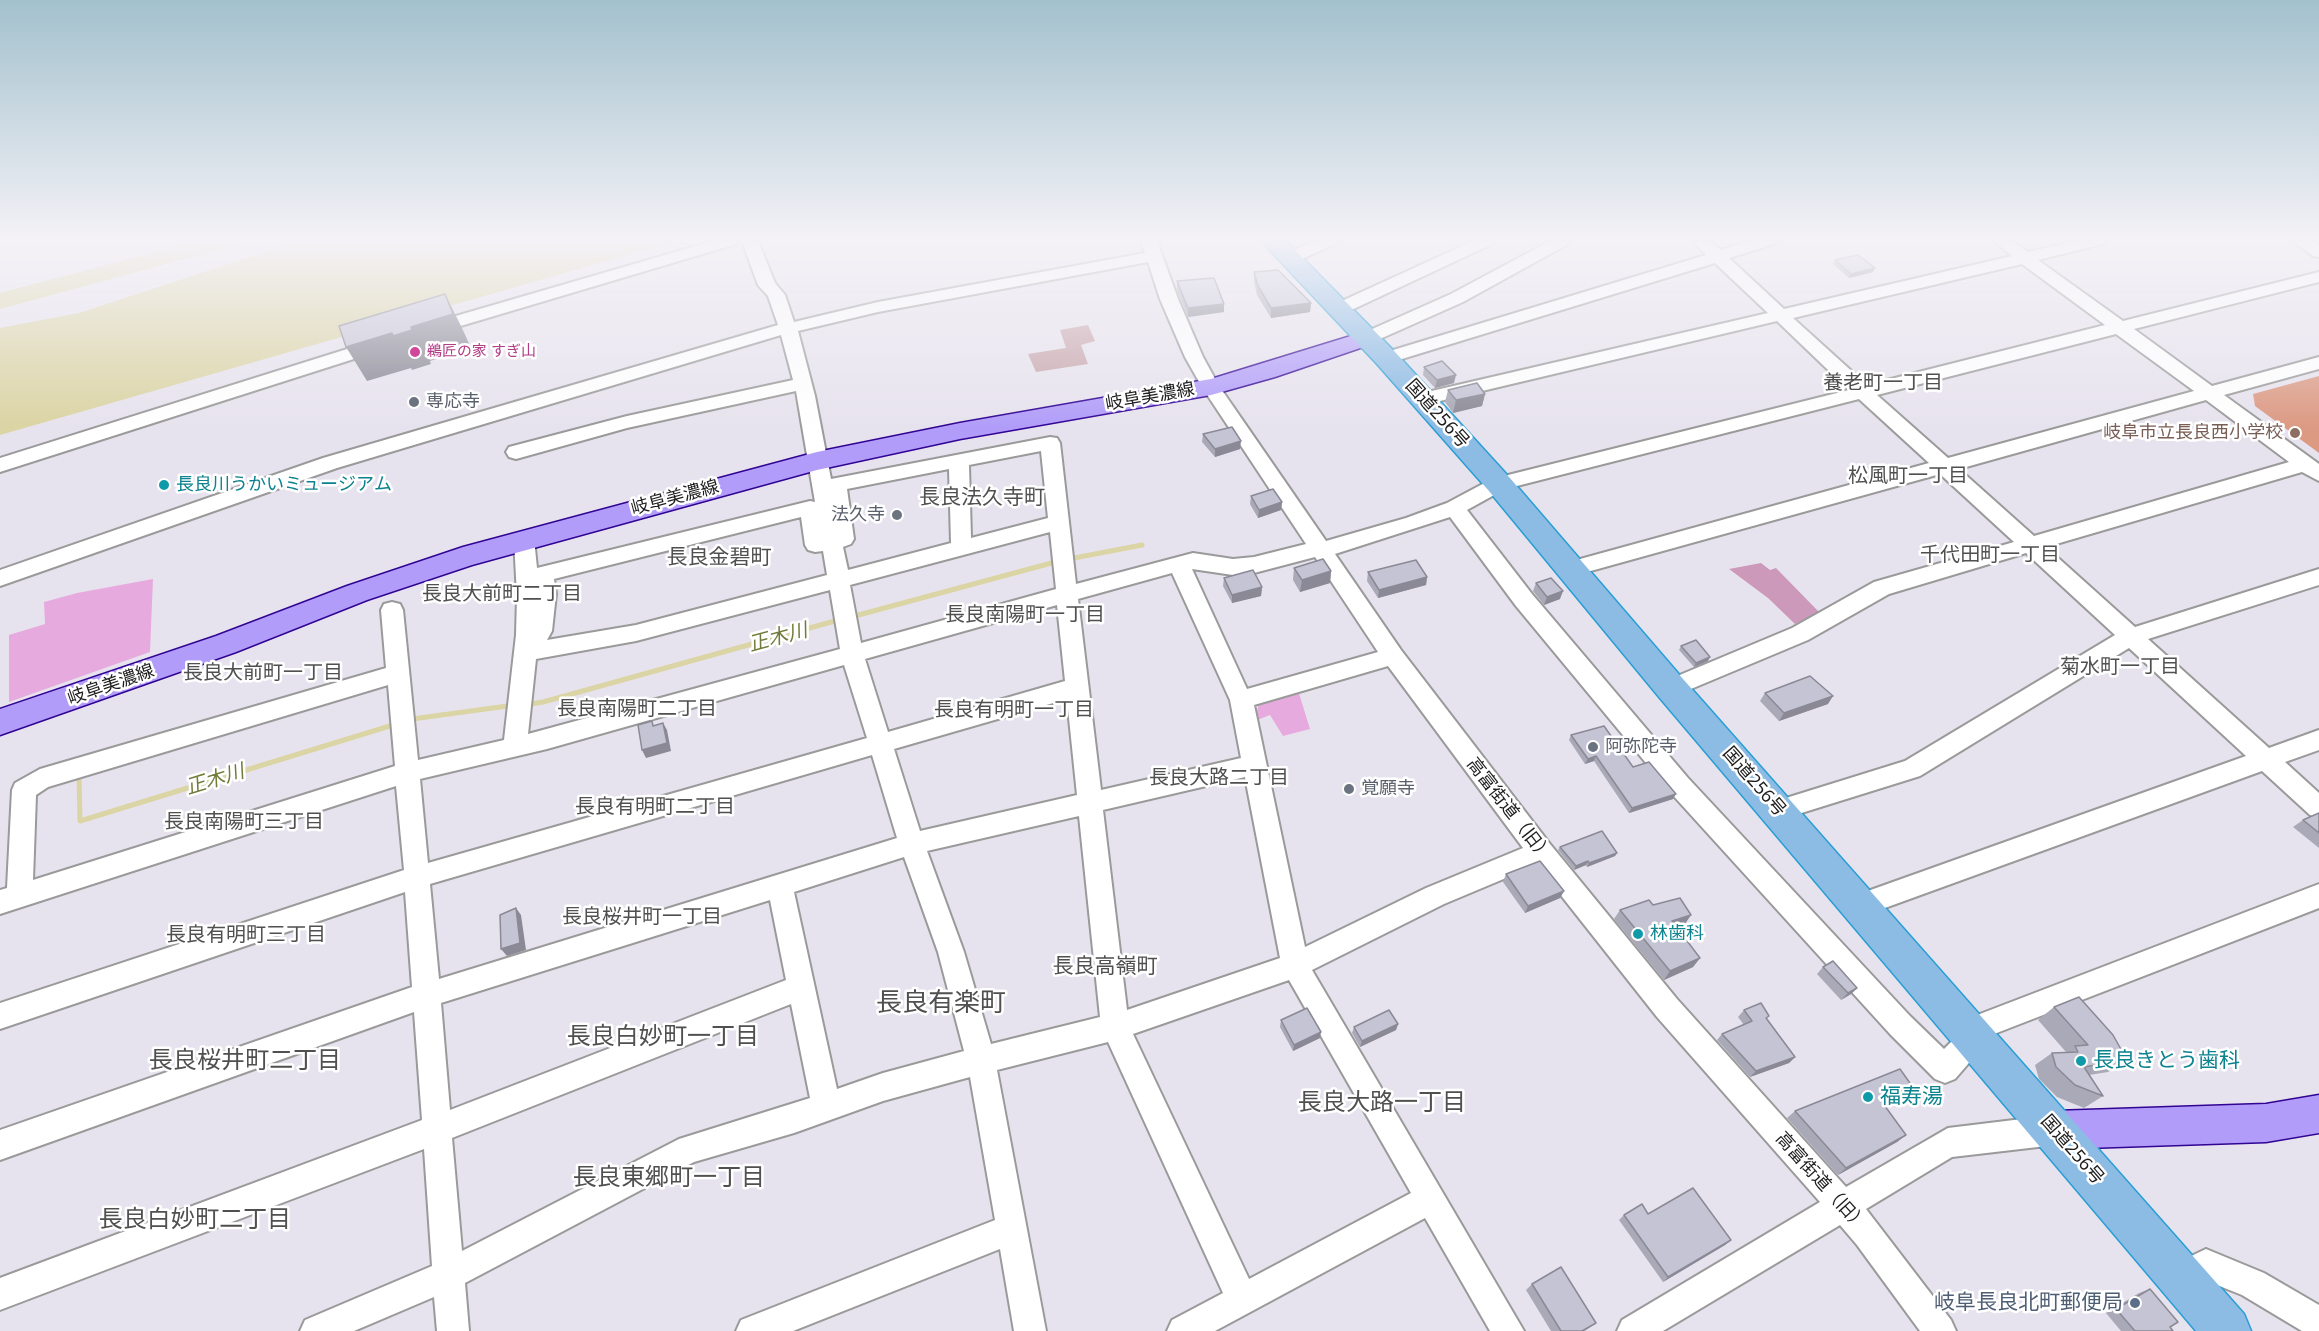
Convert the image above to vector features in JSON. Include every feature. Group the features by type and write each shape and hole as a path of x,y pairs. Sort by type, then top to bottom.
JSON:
{"highway":[{"name":"国道256号","path":"1324,303 1423,399 1493,488 1569,569 1779,810 2047,1132 2203,1331"},
{"name":"国道256号","path":"1333,303 1970,1040"},
{"name":"国道256号","path":"2047,1132 2181,1276 2227,1331"}],"main road":[{"name":"岐阜美濃線","path":"0,722 216,648 463,556 524,539 817,461 981,427 1211,387 1369,346"},
{"path":"2047,1132 2266,1124 2319,1114"}],"street":[{"path":"417,333 519,303"},
{"path":"779,303 803,384 852,654 912,844 951,952 981,1060 1030,1331"},
{"path":"0,578 330,463 788,329 896,303"},
{"name":"高富街道（旧）","path":"1171,303 1194,357 1211,387 1393,656 1541,852 1668,1008 1868,1234 1940,1331"},
{"path":"1339,309 1352,303"},
{"path":"1369,346 1448,303"},
{"path":"1369,346 1535,303"},
{"path":"1767,303 2319,808"},
{"path":"1423,399 1835,303"},
{"path":"2085,303 2312,469"},
{"path":"398,673 40,779 24,790 10,899 408,772 515,746 1066,594 1193,561 1233,567 1254,565 1319,548 1332,548 1454,508 1493,488 2214,303"},
{"path":"0,465 395,340"},
{"path":"1569,569 2319,363"},
{"path":"516,452 627,422 803,384"},
{"path":"526,643 541,631 545,594 543,574 810,508 816,545 844,539 836,484 1050,443 1057,523 1115,1027 1242,1299"},
{"path":"959,460 961,549"},
{"path":"1671,688 1800,634 1882,588 2312,469"},
{"path":"1454,508 1524,600 1613,710 1678,785 1900,1025 1945,1069 1970,1040 2319,896"},
{"path":"514,591 513,635 526,643 636,633 1057,523"},
{"path":"515,746 526,643 528,596 524,539"},
{"path":"1179,564 1241,700 1295,965 1508,1331"},
{"path":"1779,810 1912,769 2132,636 2319,577"},
{"path":"392,610 427,995 453,1331"},
{"path":"1241,700 1393,656"},
{"path":"0,1016 417,877 880,741 1076,687"},
{"path":"1860,905 2319,740"},
{"path":"0,1145 427,995 912,844 1253,765"},
{"path":"316,1331 448,1275 689,1149 883,1087 1115,1027 1295,965 1435,896 1541,852"},
{"path":"780,885 826,1107"},
{"path":"0,1294 438,1129 801,987"},
{"path":"1633,1331 1948,1143 2047,1132"},
{"path":"1183,1331 1430,1199"},
{"path":"752,1331 1012,1229"},
{"path":"2181,1276 2206,1265 2253,1284 2319,1323"}],"shaded area":[{"path":"109,303 460,303 0,435 0,328 79,313"},
{"path":"1088,325 1095,341 1081,345 1088,364 1036,372 1028,354 1066,348 1060,330"},
{"path":"2319,376 2319,453 2255,406 2253,394"},
{"path":"1761,563 1770,570 1776,568 1819,612 1795,624 1768,598 1729,569"},
{"path":"153,579 150,652 9,702 9,635 45,624 44,602 77,593"},
{"path":"1298,690 1310,729 1283,736 1270,715 1255,721 1259,703"}],"building":[{"path":"415,303 449,303 453,314 411,327 412,330 393,336 392,333 346,347 339,326"},
{"path":"1186,303 1224,304 1188,308"},
{"path":"1268,303 1310,303 1271,308"},
{"path":"1442,361 1456,375 1437,380 1424,367"},
{"path":"1477,383 1485,394 1456,400 1448,390"},
{"path":"1232,427 1241,441 1215,449 1203,434"},
{"path":"1273,489 1282,502 1259,510 1251,496"},
{"path":"1323,559 1331,571 1302,580 1294,568"},
{"path":"1416,560 1427,577 1379,590 1368,572"},
{"path":"1253,570 1262,587 1232,595 1224,578"},
{"path":"1551,578 1563,591 1547,597 1536,583"},
{"path":"1696,640 1710,657 1696,663 1681,646"},
{"path":"1810,676 1833,696 1784,713 1765,693"},
{"path":"652,721 653,726 663,723 667,743 642,750 638,725"},
{"path":"1604,726 1633,767 1649,762 1676,794 1632,808 1596,756 1588,759 1571,735"},
{"path":"2319,813 2319,833 2303,820"},
{"path":"1602,831 1617,853 1576,866 1560,847"},
{"path":"1540,861 1564,891 1528,906 1506,874"},
{"path":"1680,898 1691,915 1672,921 1700,958 1670,971 1620,910 1649,900 1653,905"},
{"path":"516,908 520,943 501,949 500,915"},
{"path":"1833,961 1857,988 1848,993 1823,967"},
{"path":"2079,997 2113,1035 2127,1060 2084,1067 2103,1096 2075,1085 2056,1067 2052,1053 2078,1052 2075,1046 2088,1045 2054,1007"},
{"path":"1761,1003 1769,1016 1766,1018 1795,1057 1756,1071 1722,1034 1752,1021 1744,1010"},
{"path":"1307,1008 1321,1032 1294,1045 1281,1020"},
{"path":"1389,1010 1398,1024 1362,1041 1354,1027"},
{"path":"1900,1069 1912,1086 1896,1093 1898,1096 1882,1102 1906,1135 1846,1168 1795,1111"},
{"path":"1693,1188 1731,1240 1668,1277 1624,1215 1642,1204 1648,1214"},
{"path":"1561,1267 1596,1323 1582,1331 1561,1331 1532,1284"},
{"name":"岐阜長良北町郵便局","path":"2150,1289 2178,1322 2170,1327 2173,1331 2135,1331 2116,1309"}],"waterway":[{"name":"正木川","path":"1069,559 1142,545"},
{"name":"正木川","path":"851,617 1059,561"},
{"name":"正木川","path":"524,705 543,702 842,619"},
{"name":"正木川","path":"412,719 515,705"},
{"name":"正木川","path":"79,775 80,821 393,725"}],"place":[{"name":"鵜匠の家 すぎ山","path":"415,352"},
{"name":"専応寺","path":"414,402"},
{"name":"岐阜市立長良西小学校","path":"2295,433"},
{"name":"長良川うかいミュージアム","path":"164,485"},
{"name":"法久寺","path":"897,515"},
{"name":"阿弥陀寺","path":"1593,747"},
{"name":"覚願寺","path":"1349,789"},
{"name":"林歯科","path":"1638,934"},
{"name":"長良きとう歯科","path":"2081,1061"},
{"name":"福寿湯","path":"1868,1097"},
{"name":"岐阜長良北町郵便局","path":"2135,1303"}],"district":[{"name":"養老町一丁目","path":"1883,383"},
{"name":"松風町一丁目","path":"1908,476"},
{"name":"長良法久寺町","path":"982,498"},
{"name":"千代田町一丁目","path":"1990,555"},
{"name":"長良金碧町","path":"719,558"},
{"name":"長良大前町二丁目","path":"502,594"},
{"name":"長良南陽町一丁目","path":"1025,615"},
{"name":"菊水町一丁目","path":"2120,667"},
{"name":"長良大前町一丁目","path":"263,673"},
{"name":"長良南陽町二丁目","path":"637,709"},
{"name":"長良有明町一丁目","path":"1014,710"},
{"name":"長良大路二丁目","path":"1219,778"},
{"name":"長良有明町二丁目","path":"655,807"},
{"name":"長良南陽町三丁目","path":"244,822"},
{"name":"長良桜井町一丁目","path":"642,917"},
{"name":"長良有明町三丁目","path":"246,935"},
{"name":"長良高嶺町","path":"1105,967"},
{"name":"長良有楽町","path":"941,1004"},
{"name":"長良白妙町一丁目","path":"663,1037"},
{"name":"長良桜井町二丁目","path":"245,1061"},
{"name":"長良大路一丁目","path":"1382,1103"},
{"name":"長良東郷町一丁目","path":"669,1178"},
{"name":"長良白妙町二丁目","path":"195,1220"}]}
